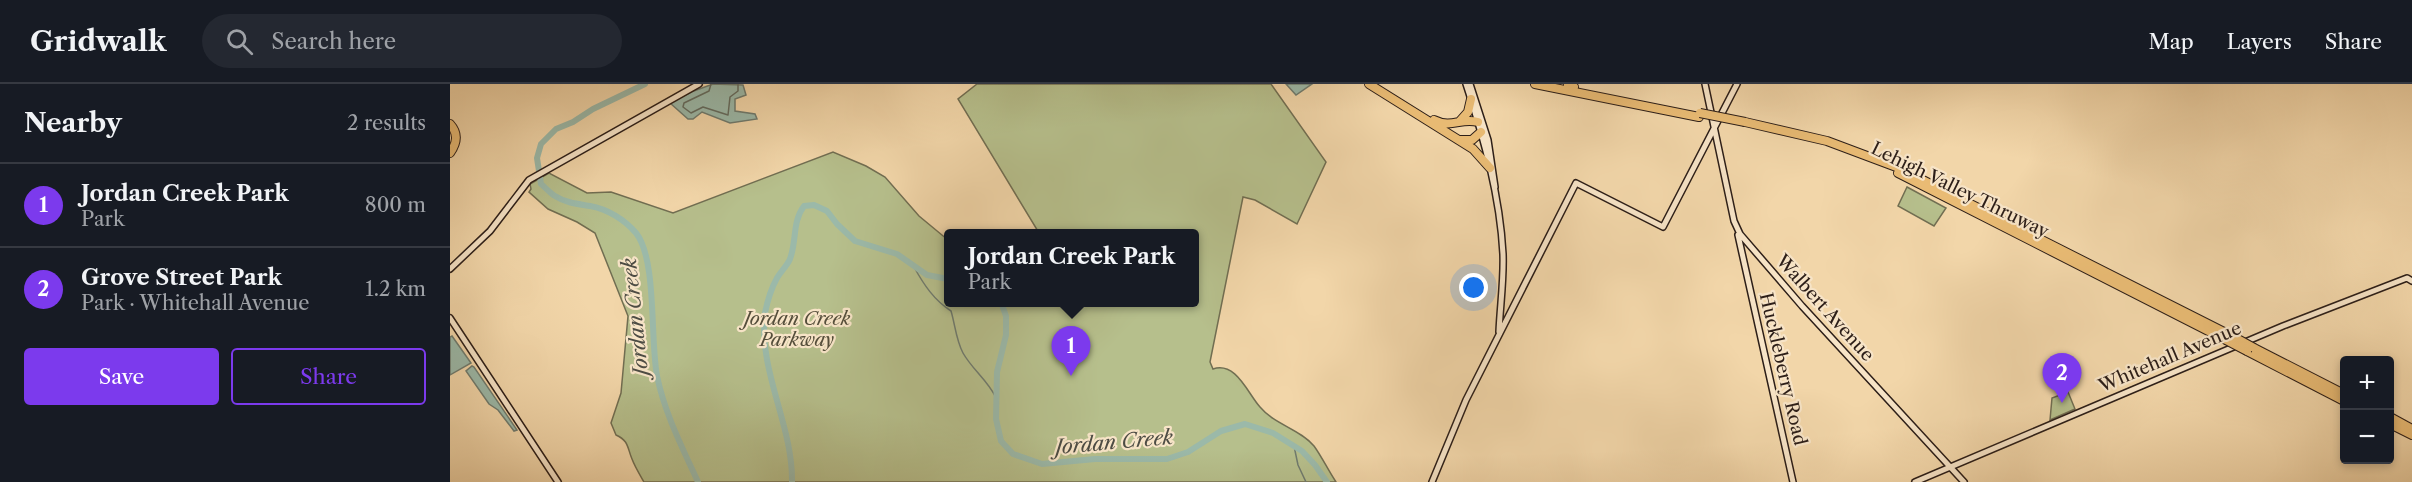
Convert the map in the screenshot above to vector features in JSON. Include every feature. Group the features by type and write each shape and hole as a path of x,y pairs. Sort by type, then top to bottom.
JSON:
{"highway":[{"path":"1369,84 1478,153 1490,168"},
{"path":"1380,84 1387,91 1435,121 1447,125 1469,120 1481,127 1472,140 1459,140"},
{"name":"Lehigh Valley Thruway","path":"1535,84 1827,141 1899,168 2230,339 2340,392"},
{"name":"Lehigh Valley Thruway","path":"1558,84 1699,115"},
{"path":"1459,122 1468,112 1471,99"},
{"path":"450,124 456,139 450,153"},
{"name":"Lehigh Valley Thruway","path":"2251,349 2340,399"},
{"path":"2394,419 2412,429"},
{"path":"2394,426 2412,435"}],"street":[{"path":"450,269 490,231 530,180 699,84"},
{"path":"1468,84 1471,99 1492,155 1495,189"},
{"path":"1468,84 1481,127 1495,189 1503,255 1498,334"},
{"name":"Walbert Avenue","path":"1705,84 1736,227 1749,247 1948,468 1964,482"},
{"path":"1432,482 1466,400 1576,183 1664,227 1737,84"},
{"name":"Huckleberry Road","path":"1736,227 1793,482"},
{"name":"Whitehall Avenue","path":"1915,482 2265,333 2409,280"},
{"path":"1500,311 1509,315"},
{"path":"450,318 558,482"}],"green space":[{"name":"Jordan Creek Parkway","path":"977,84 1271,84 1326,162 1297,224 1255,200 1243,197 1210,362 1213,369 1221,368 1235,374 1266,413 1308,440 1317,450 1336,482 644,482 627,445 616,435 611,423 621,393 628,316 595,233 548,209 529,192 530,184 549,173 587,193 611,192 673,213 833,152 885,177 919,216 944,237 944,307 1199,307 1199,229 1037,229 958,99"},
{"path":"1907,187 1946,208 1934,226 1898,206"},
{"path":"2068,392 2075,409 2050,420 2052,398"}],"water":[{"path":"713,84 743,85 746,95 735,99 735,111 755,114 757,119 730,123 702,112 693,119 688,119 670,103"},
{"path":"1286,84 1312,84 1296,95"},
{"path":"452,336 471,363 450,375 450,337"},
{"path":"472,366 517,430 514,431 498,410 489,404 466,371"}],"waterway":[{"name":"Jordan Creek","path":"645,84 556,129 541,144 537,158 541,184 551,193 563,200 596,207 615,215 636,233 643,245 650,280 655,360 660,390 669,417 698,482"},
{"name":"Jordan Creek","path":"792,482 791,461 766,356 764,335 765,313 770,295 775,282 790,259 796,225 804,206 814,205 827,211 855,241 897,254 927,275 944,278"},
{"name":"Jordan Creek","path":"914,267 930,292 944,306"},
{"name":"Jordan Creek","path":"946,307 951,311 963,353 995,396"},
{"name":"Jordan Creek","path":"1003,307 1006,316 1006,335 997,372 996,419 1001,441 1013,454 1042,464 1095,459 1167,459 1188,452 1221,431 1245,424 1273,433 1302,451 1327,482"},
{"path":"1294,446 1298,465 1306,482"}],"place":[{"name":"Jordan Creek Park","path":"1071,376"},
{"name":"Grove Street Park","path":"2062,403"}]}
